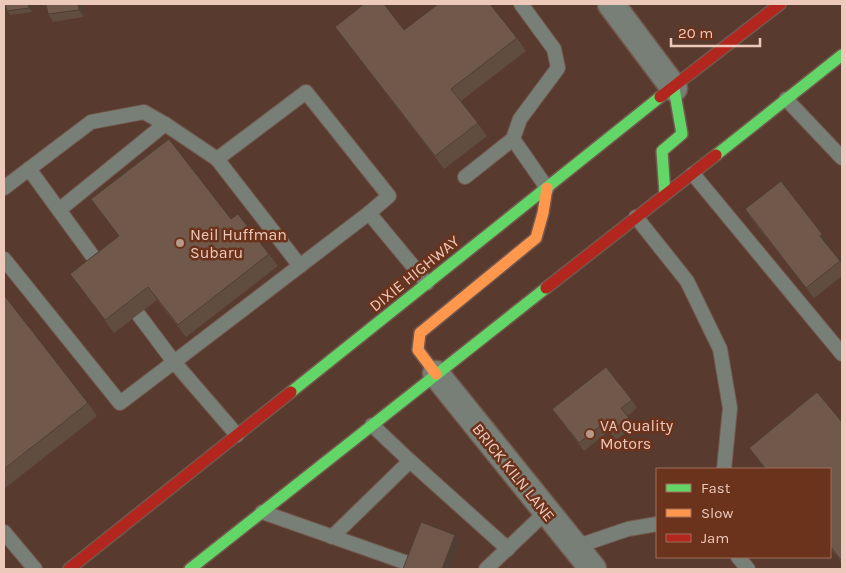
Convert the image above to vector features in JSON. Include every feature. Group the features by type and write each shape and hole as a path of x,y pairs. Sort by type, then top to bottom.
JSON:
{"main road":[{"name":"DIXIE HIGHWAY","path":"69,569 703,63 780,4"},
{"path":"190,569 842,55"},
{"path":"665,194 662,151 682,134 674,88"},
{"path":"436,374 418,350 420,333 536,238 547,188"}],"street":[{"path":"611,4 674,88"},
{"name":"BRICK KILN LANE","path":"436,374 593,569"}],"lane":[{"path":"465,177 513,139 520,119 558,68 554,49 521,4"},
{"path":"4,259 120,403 389,196 306,92 217,159"},
{"path":"786,99 842,158"},
{"path":"4,188 91,122 144,112 217,159 300,266"},
{"path":"59,210 165,124"},
{"path":"513,139 547,188"},
{"path":"29,169 102,269"},
{"path":"693,174 842,354"},
{"path":"369,213 427,283"},
{"path":"636,217 687,281 720,349 730,408 724,468"},
{"path":"138,314 174,362 237,435"},
{"path":"372,425 508,549"},
{"path":"332,537 410,461"},
{"path":"262,512 413,565"},
{"path":"486,569 546,512"},
{"path":"575,547 628,530 656,524"},
{"path":"4,532 35,569"},
{"path":"739,558 748,569"}],"building":[{"path":"5,4 28,4 29,8 7,11"},
{"path":"46,4 78,4 79,10 48,14"},
{"path":"364,4 384,4 404,30 438,4 490,4 517,38 451,89 478,123 435,156 335,27"},
{"path":"169,139 231,219 238,214 269,254 178,325 148,287 105,320 70,274 119,236 91,199"},
{"path":"781,181 822,234 820,236 840,261 806,288 745,209"},
{"path":"4,295 88,403 4,469"},
{"path":"606,367 632,400 621,408 629,418 610,432 603,424 579,443 552,409"},
{"path":"817,392 842,422 842,561 831,547 831,468 765,468 749,448"},
{"path":"421,522 455,535 442,569 403,569"}],"traffic: fast":[{"path":"716,155 842,55"},
{"path":"665,194 662,151 682,134 674,88"},
{"path":"291,392 660,97"},
{"path":"190,569 546,288"}],"traffic: slow":[{"path":"436,374 418,350 420,333 536,238 547,188"}],"traffic: jam":[{"path":"660,97 780,4"},
{"path":"546,288 716,155"},
{"path":"69,569 291,392"}],"place":[{"name":"Neil Huffman Subaru","path":"180,243"},
{"name":"VA Quality Motors","path":"590,434"}]}
